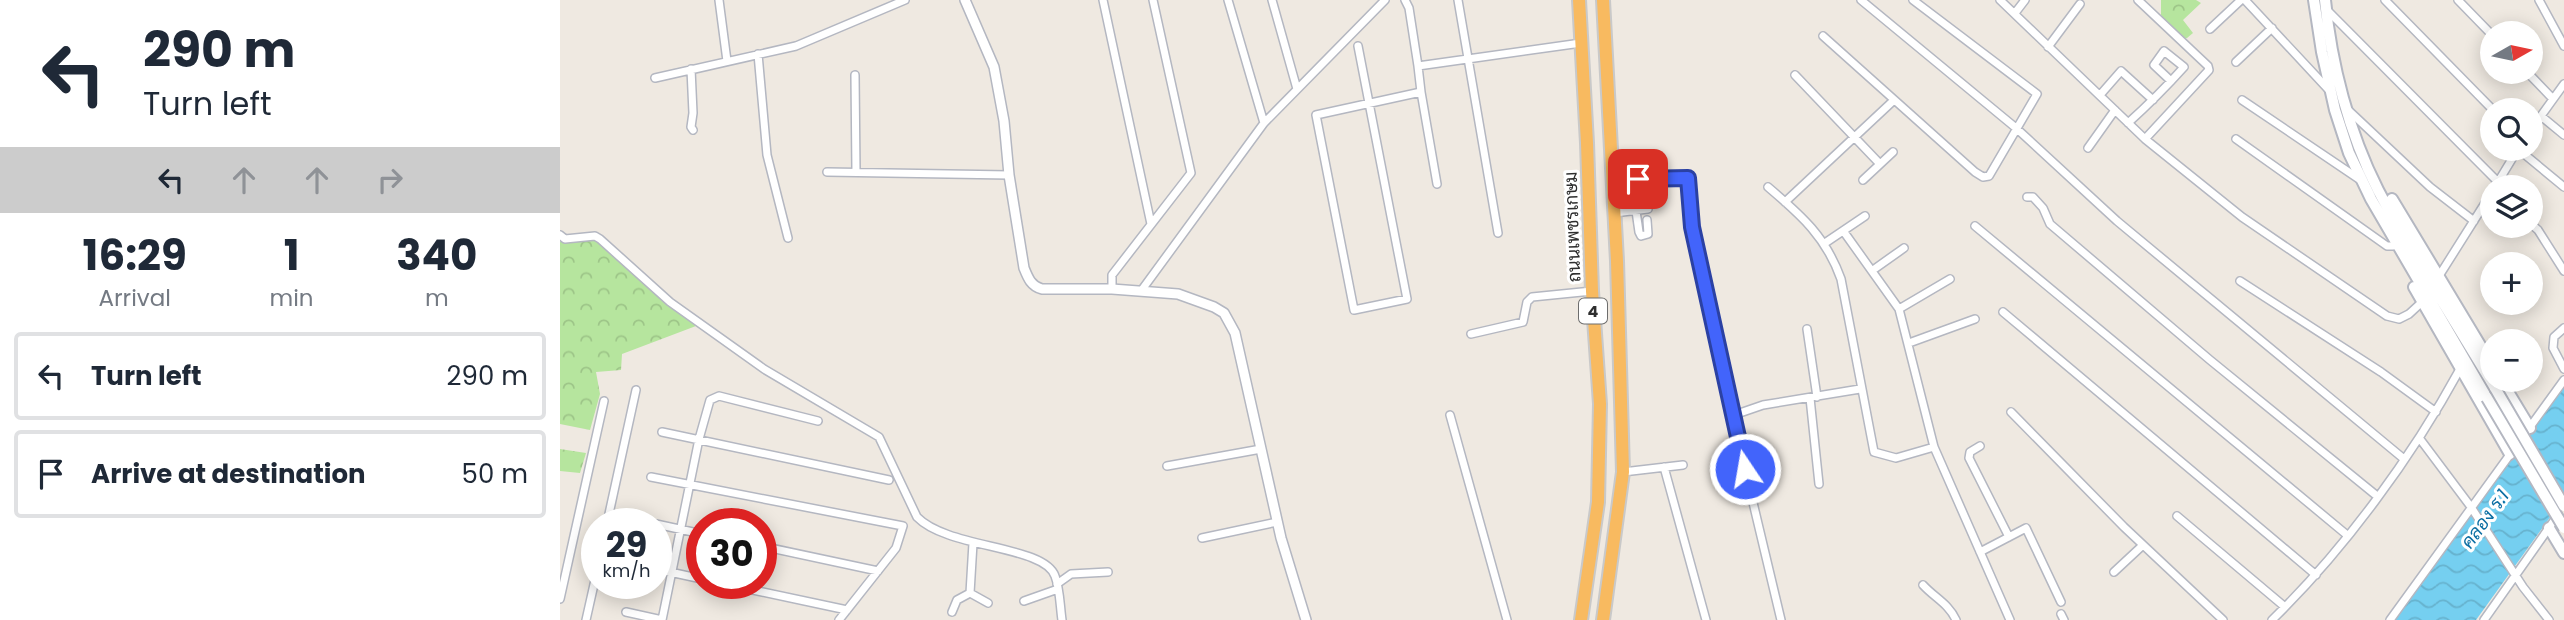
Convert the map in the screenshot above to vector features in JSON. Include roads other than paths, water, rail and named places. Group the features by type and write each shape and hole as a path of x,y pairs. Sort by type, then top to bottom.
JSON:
{"highway":[{"name":"ถนนเพชรเกษม","path":"1579,0 1592,291 1600,404 1598,502 1581,620"},
{"name":"4","path":"1603,0 1615,213 1623,472 1603,620"}],"main road":[{"path":"2314,0 2331,92 2349,153 2422,302 2510,454"},
{"path":"2325,4 2346,107 2378,189 2480,355"},
{"path":"2360,146 2480,345"},
{"path":"2371,200 2564,528"},
{"path":"2502,392 2564,506"},
{"path":"2504,392 2530,428"},
{"path":"2549,527 2564,553"}],"street":[{"path":"719,0 727,61"},
{"path":"655,78 796,46 905,0"},
{"path":"965,0 994,67 1024,268 1032,284 1042,289 1112,289 1178,294 1224,313 1235,332 1277,522 1306,620"},
{"path":"1103,0 1151,225"},
{"path":"1112,289 1112,275 1191,173 1153,0"},
{"path":"1228,0 1265,123"},
{"path":"1272,0 1297,89"},
{"path":"1141,291 1265,123 1385,0"},
{"path":"1405,0 1409,8 1437,184"},
{"path":"1458,0 1466,60 1498,233"},
{"path":"1861,0 2016,128 2118,220 2404,459"},
{"path":"1824,36 1893,101 1983,177 1989,176 2037,93 1913,0"},
{"path":"2000,0 2145,139 2242,217 2388,316 2399,319 2422,302"},
{"path":"2015,13 2025,0"},
{"path":"2137,0 2208,66 2209,70 2145,139"},
{"path":"2210,29 2243,0 2331,92"},
{"path":"2385,0 2481,98"},
{"path":"2458,0 2480,23"},
{"path":"2539,0 2564,46"},
{"path":"2048,47 2080,4"},
{"path":"2325,4 2487,175"},
{"path":"2236,62 2272,28"},
{"path":"1418,66 1581,43"},
{"path":"1358,46 1369,103 1407,299 1354,310 1316,115 1369,103 1421,92"},
{"path":"758,54 767,155 788,238"},
{"path":"691,69 691,123 694,130"},
{"path":"2100,95 2121,71 2153,100"},
{"path":"855,75 856,172"},
{"path":"1795,75 1881,164"},
{"path":"2128,123 2171,81"},
{"path":"2539,84 2553,99"},
{"path":"2543,113 2564,84"},
{"path":"2242,100 2362,181"},
{"path":"1785,202 1893,101"},
{"path":"2346,107 2430,187 2474,221"},
{"path":"2088,148 2115,110"},
{"path":"2543,118 2564,135"},
{"path":"2236,139 2387,246 2393,246"},
{"path":"1863,180 1893,152"},
{"path":"2533,161 2564,187"},
{"path":"827,172 1009,175"},
{"path":"1613,180 1688,178 1692,227 1781,620"},
{"path":"1768,187 1825,243 1841,279 1874,452 1896,458 1934,447"},
{"path":"2027,197 2033,197 2043,208 2050,224 2210,360 2377,496"},
{"path":"1615,213 1648,209"},
{"path":"1636,211 1641,236 1648,234 1647,220"},
{"path":"2439,276 2480,211"},
{"path":"1825,243 1864,216"},
{"path":"1975,226 2347,535"},
{"path":"1844,232 1899,309 1934,447 2010,620"},
{"path":"560,235 565,239 595,236 600,239 670,302 764,369 879,437 918,517 927,527 951,537 1031,556 1045,562 1055,574 1062,620"},
{"path":"2543,238 2564,271"},
{"path":"1873,270 1904,248"},
{"path":"1899,309 1950,279"},
{"path":"2240,281 2381,372 2436,412"},
{"path":"1471,334 1522,322 1528,299 1532,297 1592,291"},
{"path":"2003,312 2316,575"},
{"path":"1909,343 1975,319"},
{"path":"2564,328 2554,337 2553,348 2564,369"},
{"path":"1807,330 1819,484"},
{"path":"2272,620 2316,575 2420,439 2460,369"},
{"path":"2390,620 2564,380"},
{"path":"1734,415 1763,405 1860,389"},
{"path":"610,508 636,390"},
{"path":"686,576 672,573 699,439 710,400 716,396 818,421"},
{"path":"560,599 604,401"},
{"path":"2011,412 2143,545 2223,620"},
{"path":"1450,415 1507,620"},
{"path":"662,432 889,480"},
{"path":"2420,439 2471,507 2515,576 2549,620"},
{"path":"1980,446 1970,452 1969,458 2009,537"},
{"path":"1167,466 1261,449"},
{"path":"1623,472 1683,465"},
{"path":"1664,467 1706,620"},
{"path":"651,477 903,526 896,548 839,620"},
{"path":"2484,620 2564,506"},
{"path":"2177,516 2285,607"},
{"path":"1202,538 1277,522"},
{"path":"672,527 686,530"},
{"path":"1980,552 2026,528 2061,602"},
{"path":"970,593 973,543"},
{"path":"2114,572 2143,545"},
{"path":"777,549 878,571"},
{"path":"1024,601 1057,586 1071,574 1108,572"},
{"path":"1923,585 1934,598 1949,606 1956,620"},
{"path":"970,593 988,603"},
{"path":"952,612 957,600 970,593"},
{"path":"777,595 847,610"},
{"path":"586,620 591,599"},
{"path":"626,612 662,620 666,599"}],"water":[{"name":"คลอง ร.1","path":"2564,382 2564,498 2476,620 2391,620"}]}
